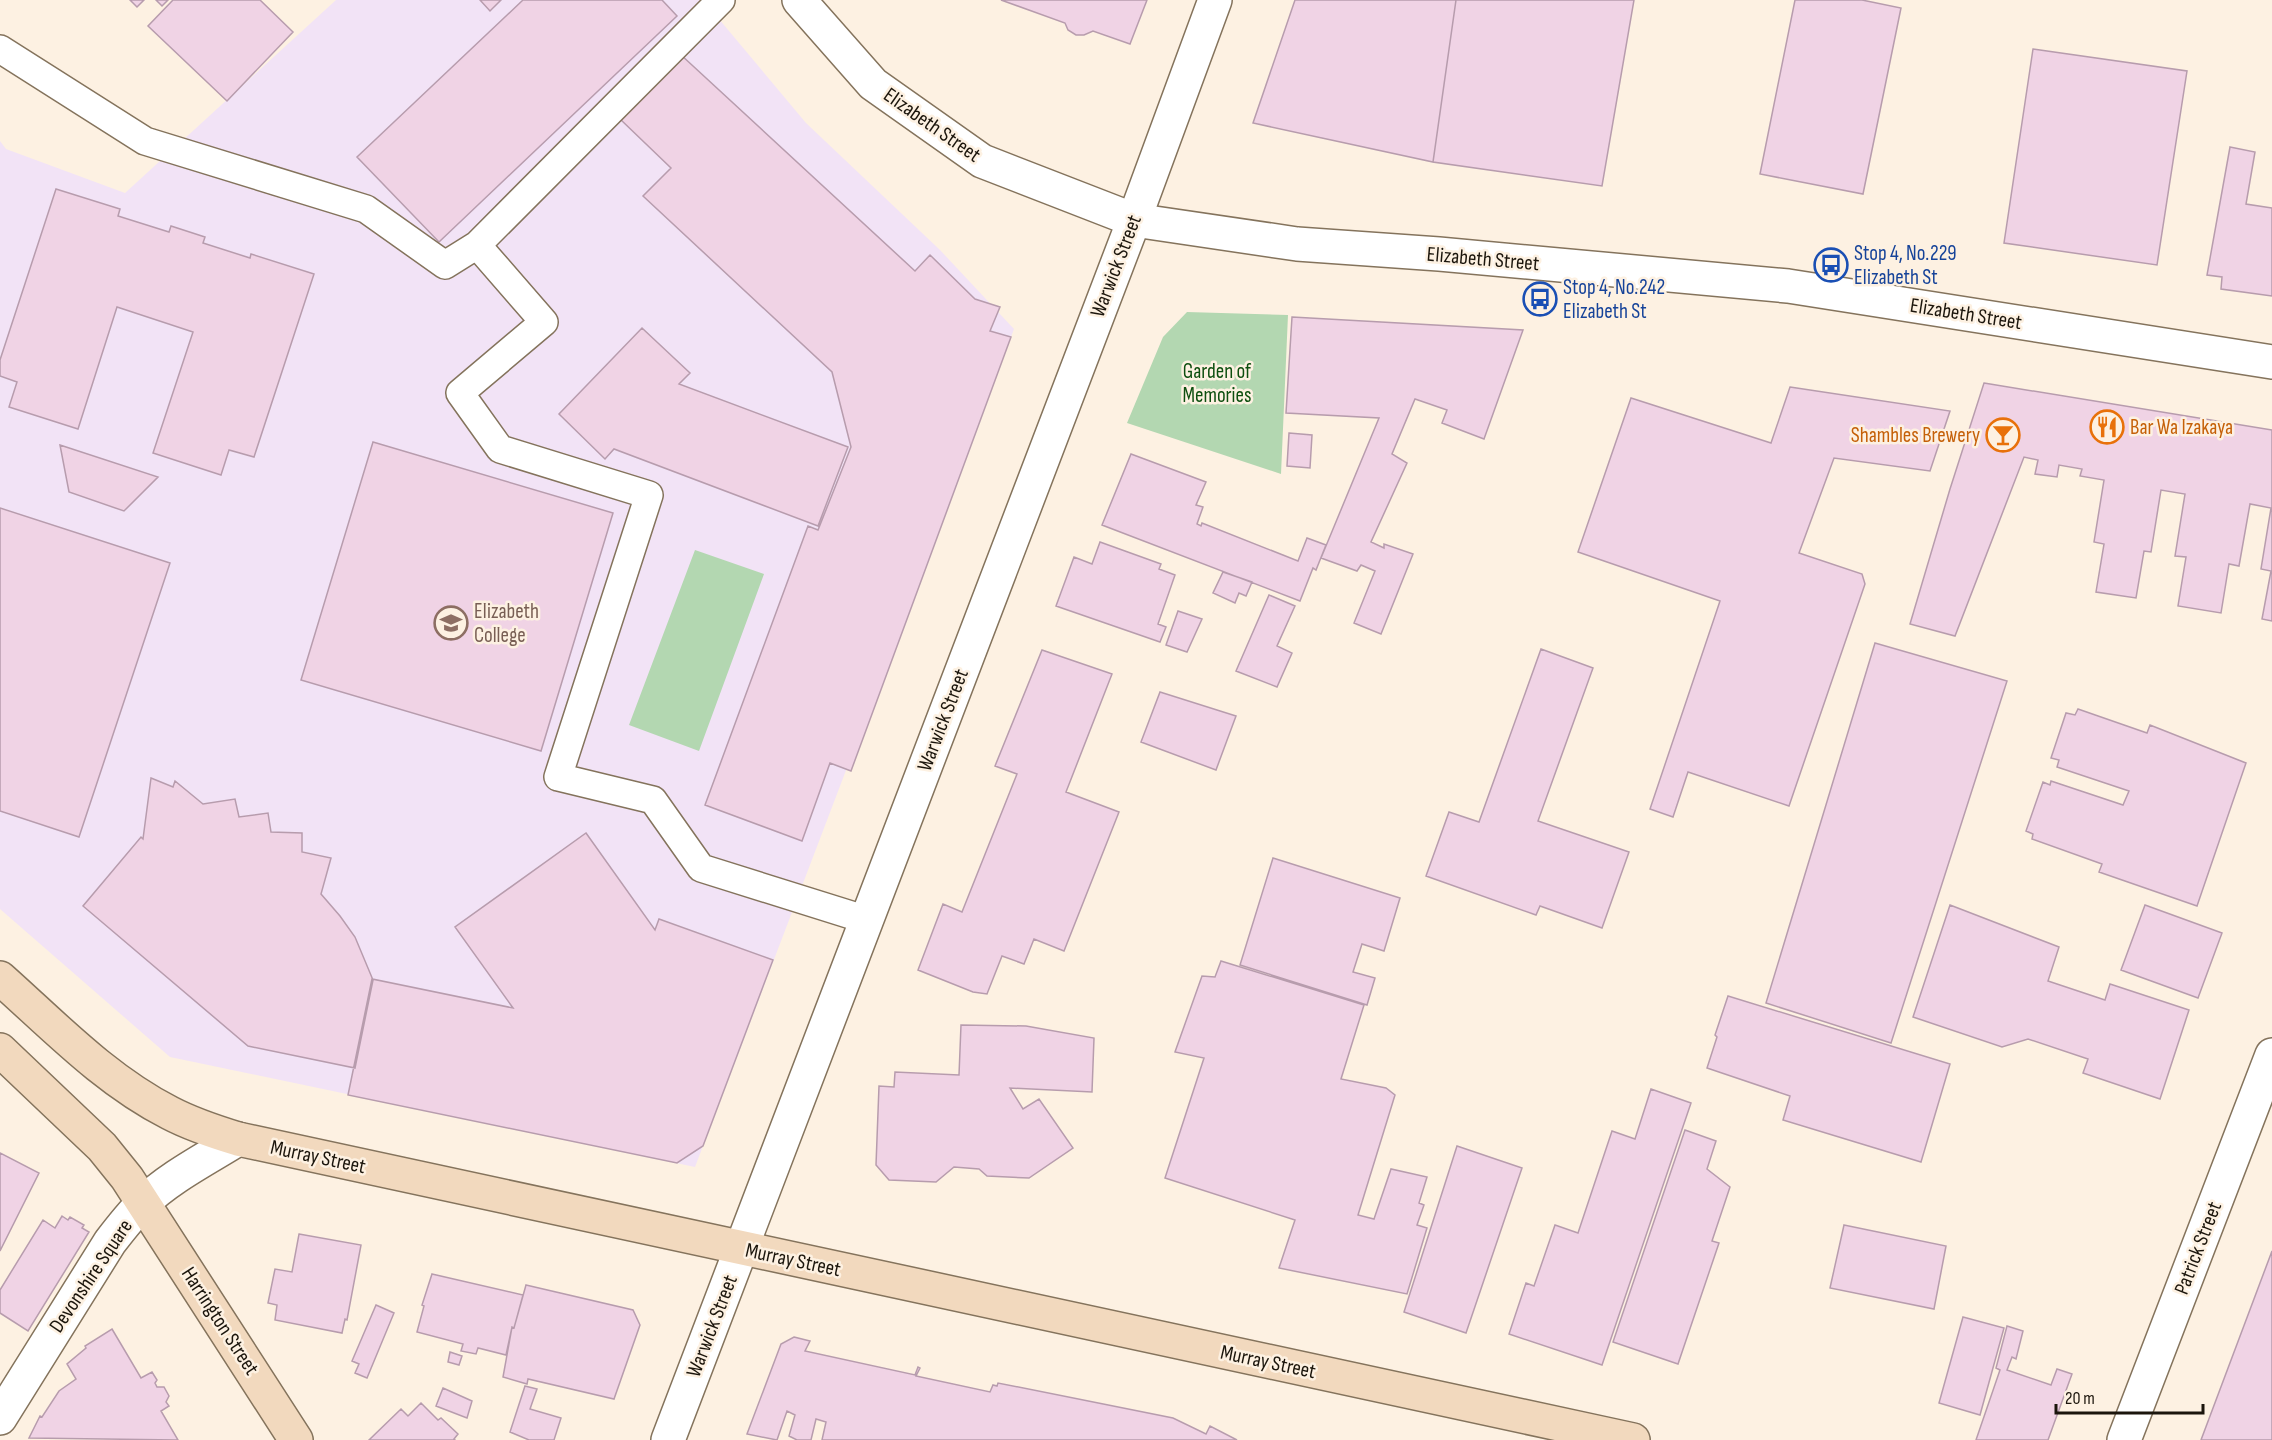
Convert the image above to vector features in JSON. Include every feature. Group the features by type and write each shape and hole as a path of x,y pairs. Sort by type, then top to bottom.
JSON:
{"main road":[{"name":"Murray Street","path":"0,978 105,1071 138,1094 170,1113 238,1140 1633,1440"},
{"path":"0,1050 102,1147 128,1178 144,1202"},
{"name":"Harrington Street","path":"144,1202 296,1440"}],"street":[{"name":"Elizabeth Street","path":"799,0 873,84 982,161 1134,220 1297,244 1438,254 1788,286 2272,362"},
{"name":"Warwick Street","path":"668,1440 1134,220 1215,0"},
{"name":"Patrick Street","path":"2124,1440 2272,1055"},
{"name":"Devonshire Square","path":"0,1419 110,1242 144,1202 190,1169 238,1140"}],"lane":[{"path":"0,49 145,141 366,210 445,265 477,244 721,0"},
{"path":"477,244 544,322 460,393 500,449 649,495 558,777 653,800 700,868 867,920"}],"shaded area":[{"name":"Elizabeth College","path":"336,0 703,0 806,123 940,250 1014,329 695,1167 170,1057 0,909 0,141 6,149 125,193"}],"green space":[{"name":"Garden of Memories","path":"1187,312 1288,315 1281,474 1127,423 1163,337"},
{"path":"695,550 764,574 699,751 629,725"}],"building":[{"path":"130,0 144,0 137,7"},
{"path":"156,0 168,0 162,6"},
{"path":"173,0 260,0 293,32 227,101 148,26"},
{"path":"480,0 501,0 490,11"},
{"path":"523,0 662,0 677,16 439,242 357,157"},
{"path":"1001,0 1147,0 1130,44 1093,31 1084,35 1076,35 1068,30 1065,23"},
{"path":"1295,0 1456,0 1433,162 1253,123"},
{"path":"1456,0 1634,0 1602,186 1433,162"},
{"path":"1795,0 1862,0 1901,8 1863,194 1760,174"},
{"path":"2033,49 2187,71 2157,265 2004,243"},
{"path":"680,54 915,271 930,255 975,299 1000,307 990,331 1011,337 851,771 830,763 802,841 705,805 808,526 818,530 851,447 832,372 643,196 671,168 620,119"},
{"path":"2230,147 2255,152 2246,204 2272,208 2272,296 2221,289 2222,277 2207,275"},
{"path":"56,189 120,209 118,216 169,232 171,226 205,237 203,243 250,258 251,254 314,274 254,457 229,450 221,475 153,453 193,332 117,307 78,429 9,407 17,382 0,376 0,360"},
{"path":"1292,317 1523,330 1484,439 1442,423 1447,410 1415,399 1392,454 1407,463 1371,542 1384,548 1384,544 1413,554 1381,634 1354,623 1375,571 1361,565 1357,571 1321,558 1379,418 1286,413"},
{"path":"642,328 690,373 679,384 848,447 818,526 614,449 605,459 559,414"},
{"path":"1984,383 2272,430 2272,621 2262,619 2271,571 2261,569 2271,508 2250,504 2239,566 2229,564 2221,613 2178,606 2186,557 2175,556 2185,494 2161,490 2151,552 2144,551 2136,598 2096,592 2104,544 2094,542 2104,480 2080,476 2082,469 2059,465 2057,477 2035,474 2038,460 2024,457 1955,636 1910,624"},
{"path":"1790,387 1950,411 1930,471 1834,458 1799,553 1862,574 1865,584 1789,806 1688,772 1673,817 1650,809 1720,601 1578,552 1631,398 1771,443"},
{"path":"1289,433 1312,435 1310,468 1287,466"},
{"path":"373,442 613,513 541,751 301,680"},
{"path":"60,445 158,477 124,511 69,492"},
{"path":"1131,454 1206,482 1196,505 1203,507 1197,524 1201,526 1202,523 1298,561 1307,538 1326,545 1316,570 1313,568 1300,601 1102,525"},
{"path":"0,508 170,563 79,837 0,811"},
{"path":"1100,542 1161,564 1159,569 1175,575 1158,624 1166,627 1160,642 1056,606 1074,557 1092,564"},
{"path":"1223,572 1252,582 1246,596 1239,593 1235,603 1213,593"},
{"path":"1269,595 1295,606 1277,646 1292,653 1277,687 1236,671"},
{"path":"1178,611 1202,619 1187,652 1166,645"},
{"path":"1875,643 2007,681 1891,1043 1766,1003"},
{"path":"1541,649 1593,668 1538,821 1629,852 1602,928 1540,906 1536,915 1426,876 1449,812 1479,822"},
{"path":"1042,650 1112,674 1066,792 1119,812 1064,951 1034,939 1024,964 1002,956 987,994 973,992 918,970 943,904 962,912 1017,774 995,766"},
{"path":"1160,692 1236,716 1216,770 1141,742"},
{"path":"2078,709 2147,733 2150,725 2246,763 2197,906 2099,872 2102,864 2032,839 2033,834 2026,831 2043,782 2050,785 2051,781 2123,805 2129,791 2057,767 2059,760 2051,758 2066,713 2075,715"},
{"path":"151,778 173,787 175,781 203,804 235,799 239,817 268,813 271,832 302,833 302,852 331,858 321,894 355,937 373,980 355,1068 248,1046 83,906 141,837 143,839"},
{"path":"586,833 655,930 659,919 773,960 703,1146 677,1163 348,1095 372,979 513,1008 455,927"},
{"path":"1273,858 1400,898 1384,951 1362,944 1353,972 1375,978 1367,1005 1240,965"},
{"path":"1950,905 2059,947 2048,981 2105,1000 2110,984 2189,1010 2160,1099 2083,1073 2088,1059 2028,1039 2002,1047 1913,1017"},
{"path":"2145,905 2222,933 2198,998 2121,970"},
{"path":"1221,961 1364,1005 1341,1079 1386,1088 1395,1095 1358,1215 1374,1219 1391,1169 1427,1177 1419,1203 1424,1205 1417,1225 1427,1228 1407,1294 1279,1268 1295,1220 1165,1178 1204,1058 1175,1052 1202,976 1215,977"},
{"path":"1728,996 1950,1064 1921,1162 1783,1120 1790,1096 1707,1068"},
{"path":"961,1025 1026,1026 1094,1038 1092,1092 1010,1088 1023,1109 1039,1099 1073,1148 1029,1178 987,1176 979,1169 954,1167 936,1182 889,1180 876,1165 879,1086 894,1087 895,1072 959,1075"},
{"path":"1651,1089 1691,1103 1602,1365 1509,1334 1526,1283 1534,1286 1555,1225 1578,1233 1612,1131 1635,1139"},
{"path":"1685,1130 1716,1141 1707,1169 1730,1187 1712,1241 1719,1243 1678,1364 1613,1342"},
{"path":"1457,1146 1522,1168 1466,1333 1404,1312"},
{"path":"0,1153 39,1173 0,1251"},
{"path":"62,1216 68,1220 70,1217 84,1225 82,1228 89,1232 28,1331 0,1313 0,1290 43,1220 55,1228"},
{"path":"1844,1225 1946,1246 1934,1309 1830,1288"},
{"path":"299,1234 361,1245 347,1320 345,1319 342,1333 275,1320 277,1305 268,1303 275,1269 292,1272"},
{"path":"2272,1251 2272,1440 2201,1440"},
{"path":"432,1274 523,1295 514,1328 512,1327 506,1355 478,1348 476,1354 461,1351 463,1344 417,1332 424,1306 422,1305"},
{"path":"526,1285 633,1310 640,1325 614,1399 528,1379 527,1384 503,1377 512,1327 514,1328"},
{"path":"376,1305 394,1313 367,1378 355,1373 359,1364 352,1361"},
{"path":"1963,1317 2004,1328 1980,1415 1939,1403"},
{"path":"2007,1326 2023,1331 2016,1359 2012,1357 2007,1370 2051,1385 2057,1369 2072,1374 2048,1440 1976,1440 2000,1370 1996,1368"},
{"path":"112,1329 141,1378 152,1372 157,1380 155,1383 157,1387 164,1387 169,1396 166,1402 169,1406 161,1411 178,1440 29,1438 40,1416 42,1417 59,1391 76,1379 67,1364 86,1348 85,1346"},
{"path":"794,1337 810,1341 805,1351 915,1375 918,1367 920,1368 916,1376 990,1392 993,1385 997,1386 998,1383 1173,1418 1206,1434 1210,1426 1237,1440 822,1440 826,1422 816,1419 811,1440 797,1440 789,1436 795,1415 787,1411 777,1440 747,1434 781,1344"},
{"path":"450,1352 462,1356 459,1365 448,1362"},
{"path":"525,1386 537,1389 530,1409 561,1418 554,1440 529,1440 510,1432"},
{"path":"443,1388 472,1401 467,1418 436,1406"},
{"path":"421,1403 438,1420 441,1418 458,1434 455,1440 369,1440 401,1409 408,1416"}],"place":[{"name":"Stop 4, No.229 Elizabeth St","path":"1831,265"},
{"name":"Stop 4, No.242 Elizabeth St","path":"1540,299"},
{"name":"Bar Wa Izakaya","path":"2107,427"},
{"name":"Shambles Brewery","path":"2003,435"},
{"name":"Elizabeth College","path":"451,623"}]}
